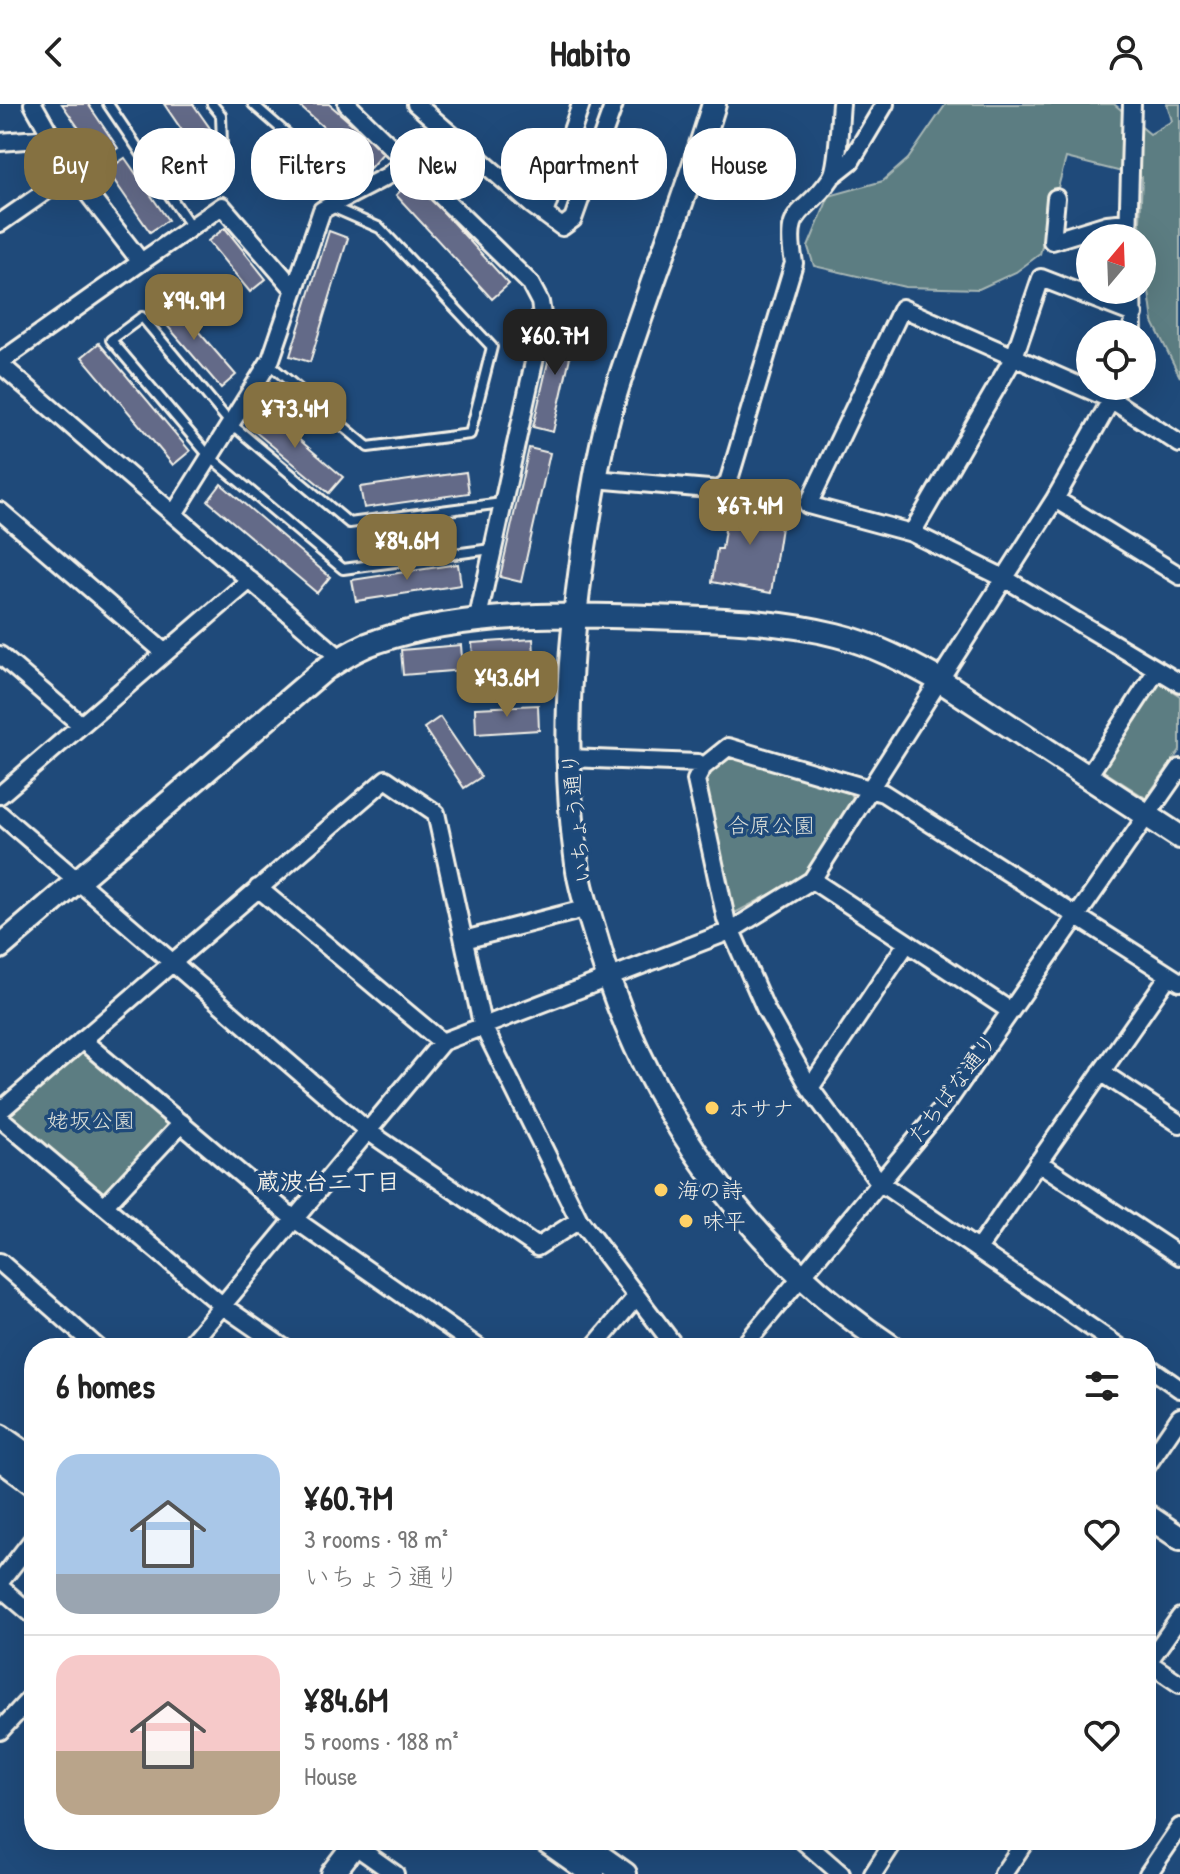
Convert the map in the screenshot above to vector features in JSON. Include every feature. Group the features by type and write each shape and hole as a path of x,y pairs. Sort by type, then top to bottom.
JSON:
{"street":[{"path":"33,104 46,128"},
{"path":"347,104 390,146"},
{"path":"544,214 581,104"},
{"path":"421,106 562,227 573,219 614,104"},
{"name":"いちょう通り","path":"714,104 613,400 595,479 574,616 568,758 577,867 607,979 642,1062 677,1124 713,1179 802,1278 880,1338"},
{"path":"832,176 841,104"},
{"path":"595,479 720,490 728,483 794,263 790,241 792,220 832,176 851,161 885,104"},
{"path":"1128,224 1132,104"},
{"path":"0,142 24,140"},
{"path":"1056,198 1052,241 1076,234"},
{"path":"0,223 33,200"},
{"path":"93,200 141,262"},
{"path":"174,514 268,363 322,210 342,200"},
{"path":"446,200 530,283 540,302 543,321 477,622"},
{"path":"294,289 222,206 0,363 341,659"},
{"path":"912,533 1014,357 1041,278 1134,314"},
{"path":"1133,304 1134,320"},
{"path":"1076,379 1014,357 902,308 808,505 912,533 1004,578 1180,683"},
{"path":"196,1338 442,1042 482,1024 730,931 812,880 1055,499 1112,400"},
{"path":"1125,400 1180,444"},
{"path":"1055,499 1180,576"},
{"path":"0,511 164,652"},
{"path":"0,795 250,580"},
{"path":"0,947 341,659 380,640 418,630 477,622 574,616 728,620 794,627 873,647 941,681 1180,837"},
{"path":"0,655 80,724"},
{"path":"1088,776 1157,670"},
{"path":"978,1249 1101,1072 1174,978 872,788 728,747 703,767 696,780 730,931 766,1010 810,1088 879,1182 1107,1338"},
{"path":"568,758 698,763 703,767"},
{"name":"たちばな通り","path":"751,1338 948,1101 1075,914 1180,768"},
{"path":"0,1111 386,779 436,813 482,1024 579,1220 668,1338"},
{"path":"0,814 369,1132 537,1247 579,1220"},
{"path":"812,880 1009,1010"},
{"path":"258,888 442,1042"},
{"path":"464,940 588,908"},
{"path":"810,1088 907,943"},
{"path":"82,1040 294,1219 465,1338"},
{"path":"1101,1072 1180,1124"},
{"path":"0,1118 223,1306 269,1338"},
{"path":"105,1205 182,1123"},
{"path":"1038,1162 1180,1256"},
{"path":"0,1262 87,1338"},
{"path":"601,1338 636,1297"},
{"path":"1156,1372 1180,1389"},
{"path":"1156,1452 1180,1417"},
{"path":"0,1436 24,1453"},
{"path":"0,1459 24,1477"},
{"path":"1156,1522 1180,1538"},
{"path":"24,1552 0,1584 24,1607"},
{"path":"1156,1650 1180,1617"},
{"path":"1156,1669 1180,1684"},
{"path":"1,1728 24,1704"},
{"path":"1148,1874 1180,1827"},
{"path":"332,1874 350,1850"},
{"path":"366,1850 395,1874"},
{"path":"559,1850 593,1874"},
{"path":"591,1850 625,1874"},
{"path":"813,1850 841,1874"},
{"path":"873,1874 889,1850"},
{"path":"1003,1874 1019,1850"}],"lane":[{"path":"108,104 133,141"},
{"path":"212,104 221,115 221,128"},
{"path":"253,104 281,128"},
{"path":"173,200 192,228"},
{"path":"268,363 368,447 470,434 492,347 380,228 330,206"},
{"path":"491,549 343,569 210,457 111,340 142,317 230,423 349,523 502,503"}],"green space":[{"path":"946,104 1114,104 1150,134 1172,121 1167,104 1180,104 1180,377 1156,328 1156,320 1153,320 1151,304 1156,304 1156,224 1140,224 1142,177 1066,158 1040,254 1016,272 979,289 905,287 814,266 808,247 829,196 883,181 908,159"},
{"path":"1155,680 1180,696 1180,750 1146,798 1099,768"},
{"name":"合原公園","path":"735,754 846,786 856,802 808,874 733,914 705,784 712,770"},
{"name":"姥坂公園","path":"82,1040 182,1123 105,1205 0,1118"}],"building":[{"path":"62,104 88,104 104,128 79,128"},
{"path":"164,104 193,104 210,128 180,128"},
{"path":"297,104 329,104 356,128 324,128"},
{"path":"374,143 384,152 374,163"},
{"path":"125,158 133,170 133,200 154,200 168,220 150,232 117,184 117,163"},
{"path":"401,200 432,200 509,284 492,299"},
{"path":"225,228 266,279 250,292 208,241"},
{"path":"329,231 348,238 310,362 290,356"},
{"path":"167,295 236,375 221,388 152,308"},
{"path":"557,322 577,326 553,432 533,427"},
{"path":"99,343 190,451 173,465 82,357"},
{"path":"262,408 343,477 329,493 247,425"},
{"path":"529,448 550,453 521,582 500,577"},
{"path":"466,472 469,493 364,508 360,487"},
{"path":"221,484 330,577 317,593 208,501"},
{"path":"734,499 784,507 771,593 712,582 717,549 722,549 727,516 732,516"},
{"path":"458,564 461,585 356,601 352,580"},
{"path":"533,639 535,666 474,670 472,643"},
{"path":"461,645 463,670 403,675 401,650"},
{"path":"538,705 539,730 476,734 475,708"},
{"path":"440,717 481,777 464,788 424,728"}],"place":[{"name":"ホサナ","path":"712,1108"},
{"name":"海の詩","path":"661,1190"},
{"name":"味平","path":"686,1221"}],"district":[{"name":"蔵波台二丁目","path":"328,1182"}]}
